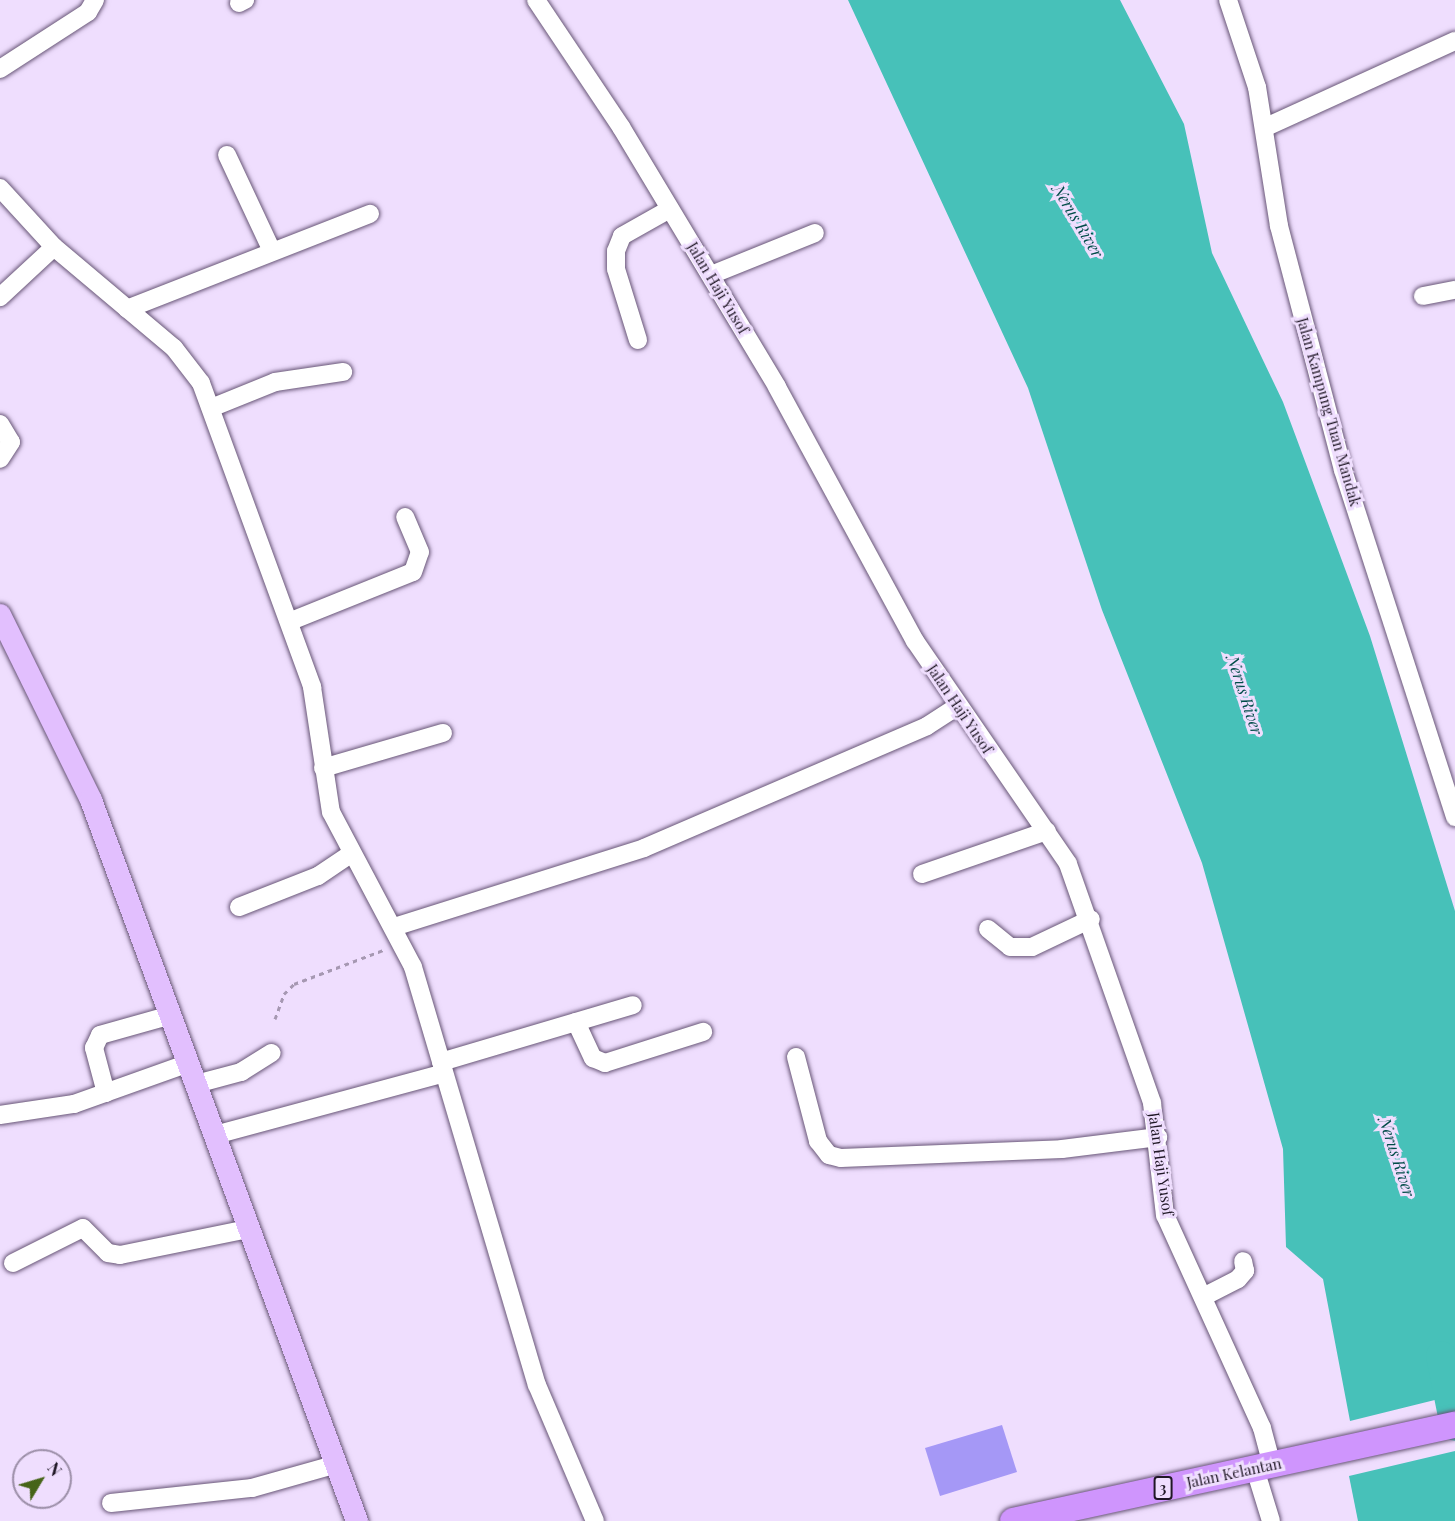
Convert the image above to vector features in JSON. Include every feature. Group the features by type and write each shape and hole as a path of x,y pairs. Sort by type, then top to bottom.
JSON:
{"highway":[{"name":"Jalan Kelantan","path":"1013,1521 1455,1425"}],"main road":[{"path":"0,615 91,800 357,1521"}],"street":[{"path":"0,69 88,12 95,0"},
{"name":"Jalan Haji Yusof","path":"536,0 711,275 956,707 1047,831 1091,919 1152,1103 1158,1137 1165,1215 1262,1428 1263,1467 1271,1521"},
{"name":"Jalan Kampung Tuan Mandak","path":"1228,0 1266,127 1279,226 1342,470 1455,817"},
{"path":"1266,127 1455,41"},
{"path":"227,155 272,251"},
{"path":"0,188 54,247 190,364 211,408 291,621 314,695 322,768 331,812 351,854 402,944 442,1067 537,1385 595,1521"},
{"path":"638,340 616,269 616,251 622,236 670,209"},
{"path":"128,309 370,214"},
{"path":"711,275 815,233"},
{"path":"0,297 54,247"},
{"path":"1423,296 1455,290"},
{"path":"211,408 275,382 343,372"},
{"path":"0,424 11,442 0,459"},
{"path":"291,621 413,572 420,552 405,517"},
{"path":"394,927 644,848 927,726 956,707"},
{"path":"322,768 443,733"},
{"path":"922,874 1047,831"},
{"path":"239,907 318,876 351,854"},
{"path":"988,929 1010,947 1032,946 1091,919"},
{"path":"215,1135 442,1067 633,1005"},
{"path":"106,1093 94,1048 100,1035 171,1015"},
{"path":"576,1022 593,1058 605,1063 703,1032"},
{"path":"196,1084 241,1072 271,1053"},
{"path":"796,1057 818,1141 829,1155 841,1158 1062,1149 1158,1137"},
{"path":"0,1115 106,1093 189,1063"},
{"path":"14,1263 83,1228 108,1253 120,1255 248,1228"},
{"path":"1203,1297 1238,1279 1245,1271 1243,1261"},
{"path":"111,1503 252,1488 337,1464"}],"path":[{"path":"275,1019 284,994 294,984 402,944"}],"water":[{"path":"848,0 1120,0 1184,124 1212,253 1283,402 1370,636 1455,911 1455,1395 1350,1421 1323,1279 1286,1247 1283,1149 1202,863 1102,610 1028,388"},
{"path":"1455,1451 1455,1521 1358,1521 1349,1476"}],"building":[{"path":"1002,1425 1017,1472 940,1496 925,1448"}],"waterway":[{"name":"Nerus River","path":"1441,1356 1455,1426"}]}
